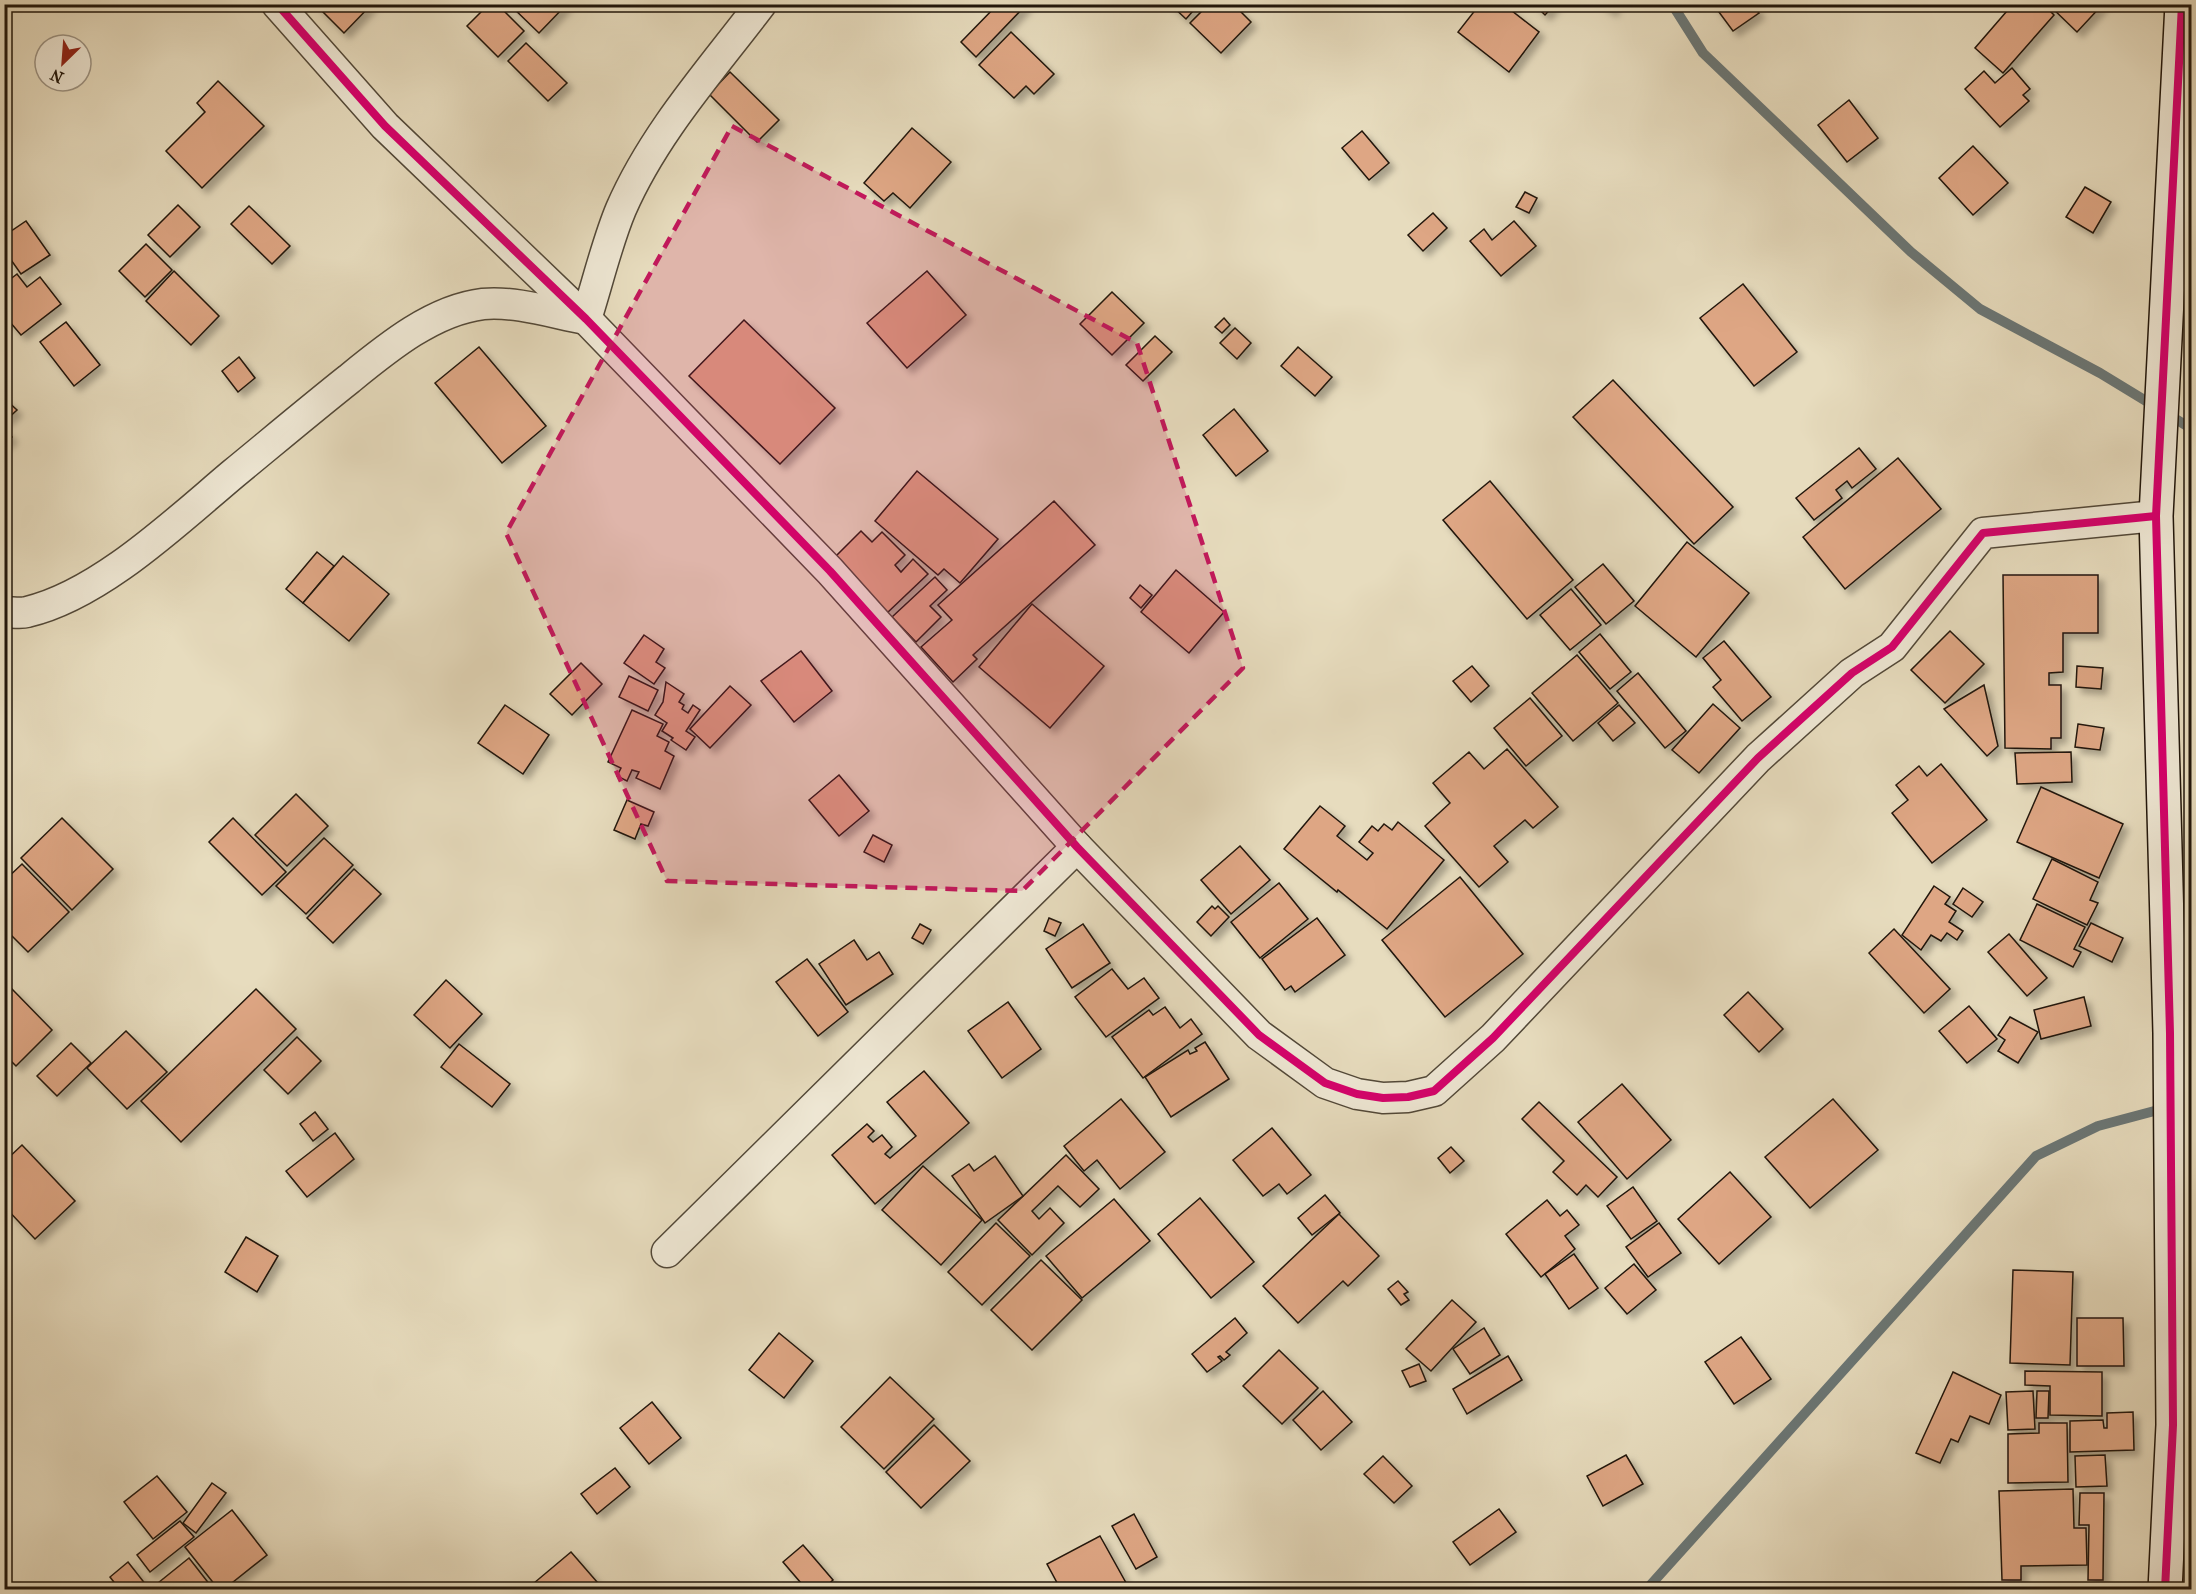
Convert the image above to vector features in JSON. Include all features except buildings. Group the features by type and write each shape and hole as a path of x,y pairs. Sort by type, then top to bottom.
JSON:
{"street":[{"path":"277,4 385,126 586,319 830,571 1077,847 1259,1035 1325,1083 1357,1094 1383,1098 1408,1096 1434,1090 1493,1038 1758,758 1852,673 1892,647 1983,533 2156,516"},
{"path":"586,319 620,210 643,165 668,124 761,4"},
{"path":"2165,1590 2182,1427 2156,516 2182,4"},
{"path":"4,612 25,613 57,602 99,581 165,532 283,432 401,337 446,315 482,304 514,305 586,319"},
{"path":"667,1252 1077,847"}],"highlighted area":[{"path":"732,126 1137,343 1243,668 1022,891 667,881 506,533"}],"waterway":[{"path":"1672,4 1703,53 1911,252 1980,309 2100,373 2192,429"},
{"path":"1646,1590 2036,1156 2098,1126 2192,1101"}],"cycle path":[{"path":"277,4 385,126 586,319 830,571 1077,847 1259,1035 1325,1083 1357,1094 1383,1098 1408,1097 1434,1091 1493,1038 1758,758 1852,673 1892,647 1983,533 2156,516"},
{"path":"2165,1590 2173,1425 2170,1033 2156,516 2182,4"}]}
